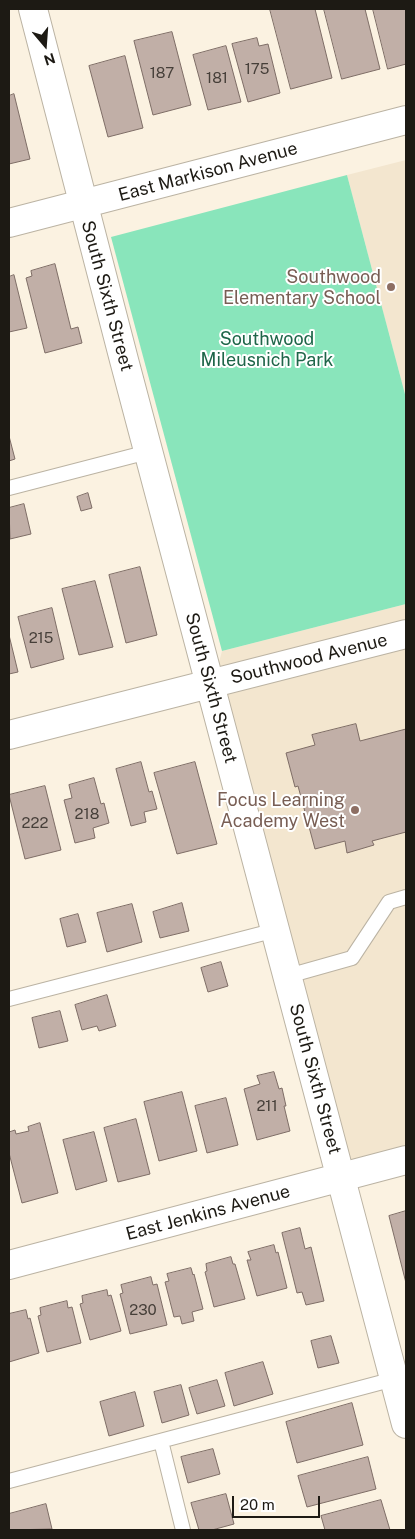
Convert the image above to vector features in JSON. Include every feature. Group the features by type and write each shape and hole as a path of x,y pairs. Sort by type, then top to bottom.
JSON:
{"street":[{"name":"South Sixth Street","path":"33,9 148,452 341,1178 400,1378 406,1424"},
{"name":"East Markison Avenue","path":"9,223 406,120"},
{"name":"Southwood Avenue","path":"9,736 406,634"},
{"name":"East Jenkins Avenue","path":"9,1265 406,1160"}],"lane":[{"path":"9,488 148,452"},
{"path":"288,976 352,958 389,902 406,897"},
{"path":"9,999 276,930"},
{"path":"9,1481 400,1378"},
{"path":"161,1441 183,1530"}],"shaded area":[{"name":"Southwood Elementary School","path":"406,160 406,398 347,175"},
{"path":"406,604 406,1169 349,1183 212,688 222,651"}],"green space":[{"name":"Southwood Mileusnich Park","path":"347,175 406,398 406,604 222,651 111,237"}],"building":[{"path":"270,9 315,9 332,78 291,89"},
{"path":"324,9 365,9 380,69 342,79"},
{"path":"373,9 406,9 406,64 388,69"},
{"path":"172,32 191,105 153,115 134,41"},
{"path":"257,38 259,46 268,44 280,93 248,102 232,44"},
{"path":"226,46 241,102 208,110 193,55"},
{"path":"125,56 143,128 108,137 89,66"},
{"path":"14,94 30,159 9,164 9,96"},
{"path":"55,264 71,329 78,327 82,343 45,353 26,278 32,276 31,271"},
{"path":"14,275 27,328 9,332 9,277"},
{"path":"9,436 15,459 9,461"},
{"path":"88,493 92,508 81,511 77,497"},
{"path":"24,504 31,534 10,539 9,508"},
{"path":"140,567 157,635 126,643 109,575"},
{"path":"95,581 113,647 79,655 62,589"},
{"path":"52,608 64,659 31,668 18,617"},
{"path":"9,635 18,672 9,674"},
{"name":"Focus Learning Academy West","path":"356,724 360,741 406,729 406,832 372,841 374,845 347,853 345,841 315,849 298,786 295,787 286,753 315,745 312,735"},
{"path":"141,762 149,792 152,791 157,809 144,812 146,822 131,826 116,769"},
{"path":"195,762 217,844 177,854 154,773"},
{"path":"94,778 101,804 104,803 109,823 93,828 95,838 75,843 64,800 72,798 69,785"},
{"path":"45,786 61,850 25,859 9,795"},
{"path":"182,903 189,931 160,938 153,912"},
{"path":"132,904 142,942 107,952 97,913"},
{"path":"78,914 86,942 67,947 60,919"},
{"path":"221,962 228,986 208,992 201,968"},
{"path":"107,995 116,1026 99,1031 97,1026 82,1030 75,1005"},
{"path":"60,1011 68,1041 39,1048 32,1018"},
{"path":"274,1072 279,1089 282,1088 290,1131 257,1140 244,1089 260,1084 257,1076"},
{"path":"182,1092 197,1151 159,1161 144,1102"},
{"path":"226,1098 238,1145 207,1153 195,1106"},
{"path":"136,1119 150,1174 118,1182 104,1128"},
{"path":"40,1123 58,1193 22,1203 9,1153 9,1132 15,1130 16,1134 29,1131 28,1127"},
{"path":"94,1132 107,1181 76,1190 63,1140"},
{"path":"406,1211 406,1283 389,1216"},
{"path":"300,1228 305,1249 311,1247 324,1301 306,1305 302,1292 297,1293 282,1233"},
{"path":"274,1245 276,1253 278,1252 287,1288 257,1296 247,1260 251,1260 248,1252"},
{"path":"231,1257 233,1264 235,1264 245,1299 214,1307 205,1272 207,1271 206,1264"},
{"path":"191,1268 203,1309 192,1312 194,1321 182,1324 180,1316 174,1317 165,1282 169,1281 167,1274"},
{"path":"151,1277 153,1285 157,1284 167,1325 130,1334 120,1294 123,1293 121,1285"},
{"path":"107,1290 108,1296 111,1295 121,1331 90,1340 80,1304 83,1303 82,1296"},
{"path":"67,1301 68,1308 72,1307 81,1343 47,1352 38,1316 41,1315 40,1308"},
{"path":"26,1310 28,1319 30,1318 39,1353 9,1362 9,1314"},
{"path":"331,1336 339,1363 318,1368 311,1341"},
{"path":"263,1362 273,1394 234,1406 225,1373"},
{"path":"217,1380 225,1406 197,1414 189,1388"},
{"path":"181,1385 189,1415 162,1423 154,1392"},
{"path":"135,1392 144,1426 109,1436 100,1402"},
{"path":"352,1403 363,1445 297,1463 286,1422"},
{"path":"213,1449 220,1474 188,1483 181,1457"},
{"path":"368,1457 376,1489 307,1507 298,1476"},
{"path":"226,1494 234,1524 212,1530 199,1530 191,1503"},
{"path":"381,1500 390,1530 325,1530 321,1516"},
{"path":"46,1504 52,1529 9,1530 9,1514"}],"place":[{"name":"Southwood Elementary School","path":"391,287"},
{"name":"Focus Learning Academy West","path":"355,810"}]}
